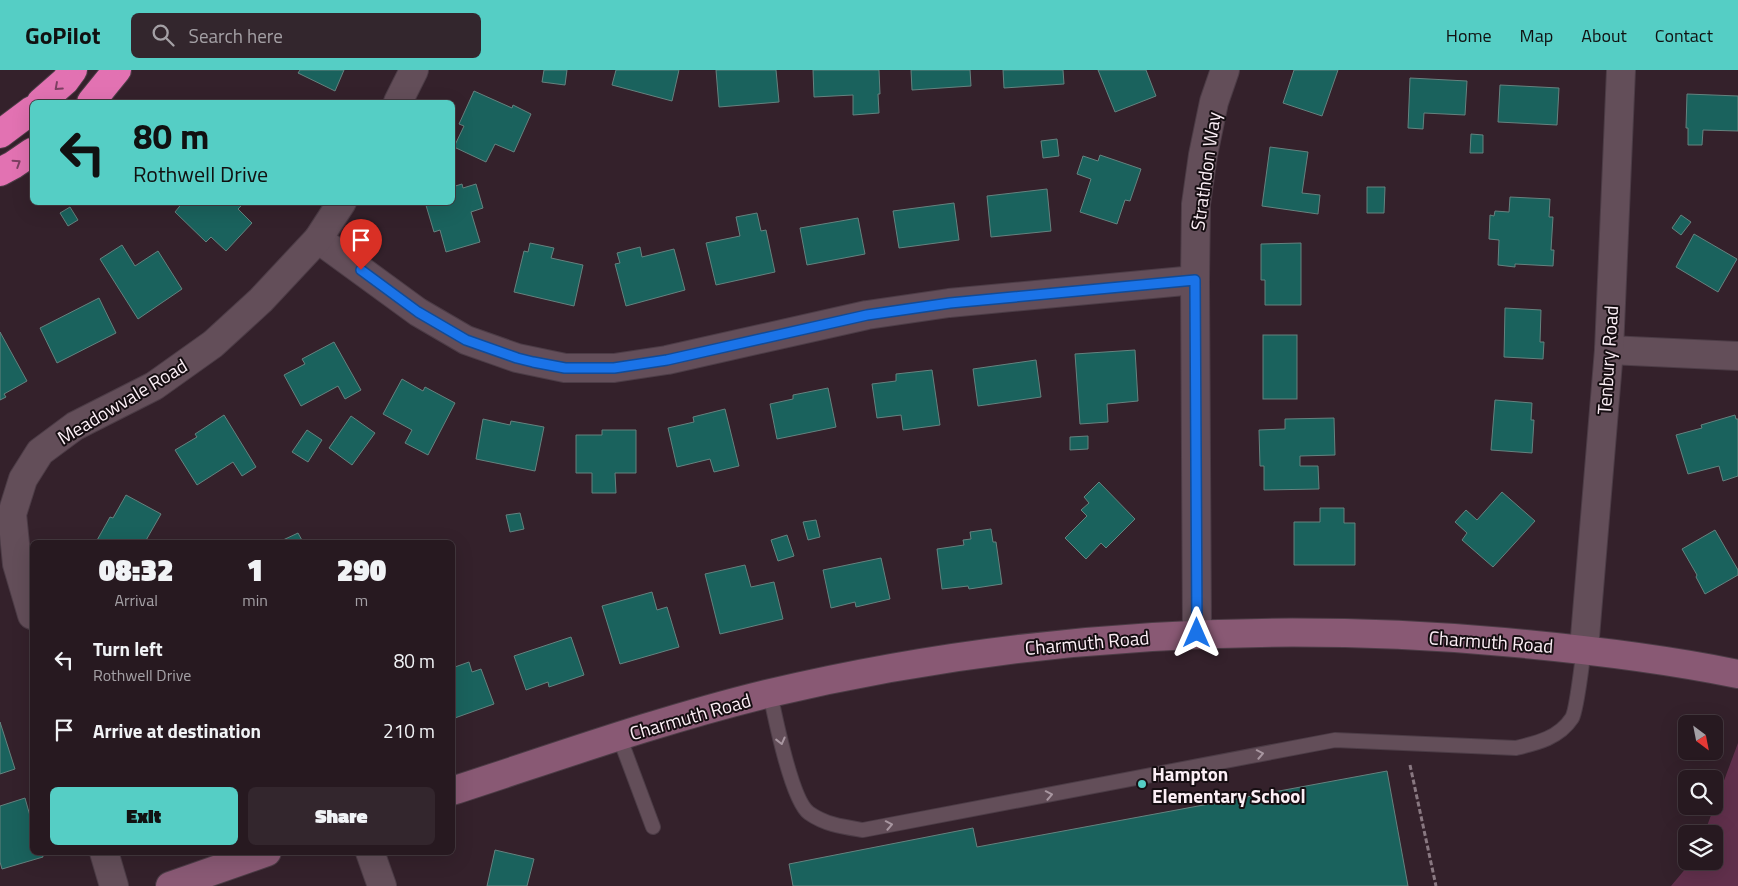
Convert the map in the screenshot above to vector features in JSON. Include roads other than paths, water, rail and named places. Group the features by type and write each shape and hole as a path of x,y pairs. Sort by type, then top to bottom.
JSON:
{"highway":[{"path":"43,100 65,81 73,70"},
{"path":"93,100 117,70"},
{"path":"0,134 30,112"},
{"path":"0,172 30,153"}],"street":[{"path":"399,100 414,70"},
{"name":"Strathdon Way","path":"1197,633 1196,204 1203,155 1214,102 1225,70"},
{"name":"Tenbury Road","path":"1584,649 1609,350 1621,70"},
{"name":"Meadowvale Road","path":"30,608 17,564 12,514 23,479 40,452 75,426 154,386 213,344 261,300 318,239 340,205"},
{"path":"318,239 418,312 466,340 517,358 565,368 614,368 667,360 867,315 950,303 1195,280"},
{"path":"1609,350 1738,356"},
{"name":"Charmuth Road","path":"455,789 668,720 770,693 938,659 1071,642 1197,633 1341,632 1464,638 1584,649 1738,674"},
{"path":"105,855 114,886"},
{"path":"170,886 259,855"},
{"path":"371,855 382,886"}],"lane":[{"path":"770,693 791,780 807,812 831,825 864,830 1335,740 1516,748 1540,743 1560,731 1573,716 1584,649"},
{"path":"619,736 653,827"}],"place":[{"name":"Hampton Elementary School","path":"1142,784"}]}
